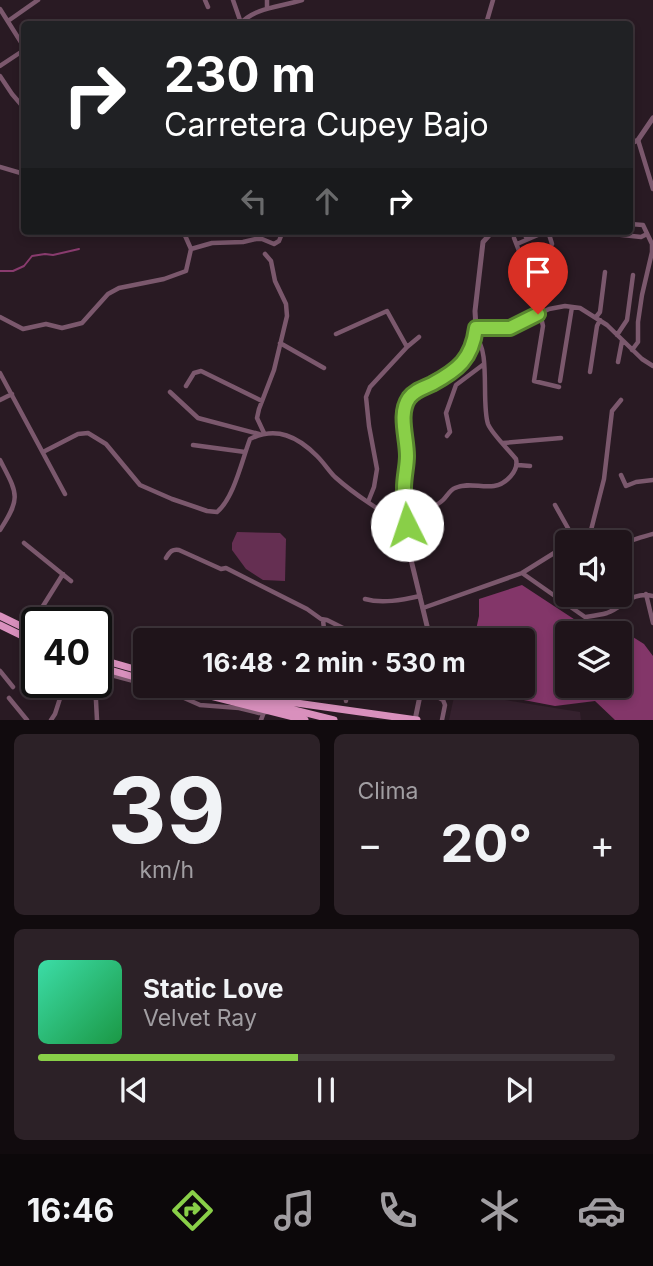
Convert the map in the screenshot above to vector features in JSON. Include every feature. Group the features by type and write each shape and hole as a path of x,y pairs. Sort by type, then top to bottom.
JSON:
{"main road":[{"path":"0,616 21,626"},
{"path":"0,625 21,635"},
{"path":"112,663 133,669"},
{"path":"112,673 133,679"},
{"path":"215,698 305,720"},
{"path":"248,698 334,720"},
{"path":"264,702 282,701 416,720"}],"street":[{"path":"8,20 38,0"},
{"path":"205,0 208,7"},
{"path":"233,0 240,21"},
{"path":"267,0 267,8"},
{"path":"245,21 267,8 302,0"},
{"path":"487,21 493,0"},
{"path":"0,9 21,43"},
{"path":"0,66 21,50"},
{"path":"0,76 21,104"},
{"path":"633,142 638,140 653,118"},
{"path":"638,140 653,189"},
{"path":"0,167 21,173"},
{"path":"632,350 639,342 638,323 642,295 652,252 652,244 643,225 633,224"},
{"path":"622,235 641,237 647,234"},
{"path":"0,317 23,329 46,324 62,328 82,323 108,294 118,288 164,279 186,271 191,248 185,235"},
{"path":"191,248 256,239 274,244 282,235"},
{"path":"428,628 406,539 405,407 415,392 459,367 472,350 483,242 490,235"},
{"path":"525,235 527,239"},
{"path":"517,244 538,235"},
{"path":"549,235 552,244"},
{"path":"514,238 521,256"},
{"path":"262,433 257,418 274,370 286,316 286,304 275,281 271,261 265,254"},
{"path":"590,372 605,272"},
{"path":"617,335 626,324 633,275"},
{"path":"476,328 510,328 549,309 565,306 580,308 598,319 653,366"},
{"path":"540,313 543,326 534,381 559,384 572,307"},
{"path":"336,334 387,311 407,347"},
{"path":"368,502 377,470 366,397 370,387 419,337"},
{"path":"406,511 430,507 442,502 453,489 471,484 496,486 516,470 516,459 488,425 483,349 480,340 475,337"},
{"path":"618,362 622,341"},
{"path":"280,343 324,368"},
{"path":"447,436 450,432 446,409 456,386 484,364"},
{"path":"186,386 194,373 201,371 262,401"},
{"path":"0,373 65,494"},
{"path":"170,392 198,418 262,433 282,433 304,444 335,476 368,502 407,525"},
{"path":"0,400 12,394"},
{"path":"591,530 604,479 612,411 621,400"},
{"path":"43,452 78,434 88,433 106,444 140,485 172,499 217,512 223,507 233,486 250,439 262,433"},
{"path":"502,443 561,438"},
{"path":"194,445 245,452"},
{"path":"0,460 14,487 16,497 14,506 0,530"},
{"path":"517,465 530,466"},
{"path":"621,475 626,486 653,480"},
{"path":"555,505 569,530"},
{"path":"632,540 653,533"},
{"path":"24,543 71,581"},
{"path":"166,558 174,549 221,569 226,568 342,628"},
{"path":"423,608 522,573 555,553"},
{"path":"522,573 584,617 607,613 630,598 646,594 653,596"},
{"path":"43,607 63,575"},
{"path":"646,594 653,623"},
{"path":"365,599 374,602 420,596"},
{"path":"323,620 324,628"},
{"path":"0,671 13,687"},
{"path":"112,675 133,680"},
{"path":"9,698 27,720"},
{"path":"51,720 60,698"},
{"path":"96,698 97,720"},
{"path":"183,698 200,705 268,712"},
{"path":"416,720 420,698"},
{"path":"439,698 445,705 442,720"},
{"path":"261,720 268,712"}],"shaded area":[{"path":"237,532 280,533 286,539 285,581 263,580 246,569 232,550"},
{"path":"522,585 577,621 555,621 555,698 632,698 632,636 644,644 653,656 653,720 615,720 595,701 555,706 513,698 535,698 535,628 476,628 479,599"},
{"path":"454,698 492,698 580,712 581,720 449,720"}],"waterway":[{"path":"0,271 13,271 24,266 32,256 53,255 79,249"}],"route":[{"path":"407,525 404,422 408,399 415,392 459,367 472,350 476,328 510,328 538,314"}]}
